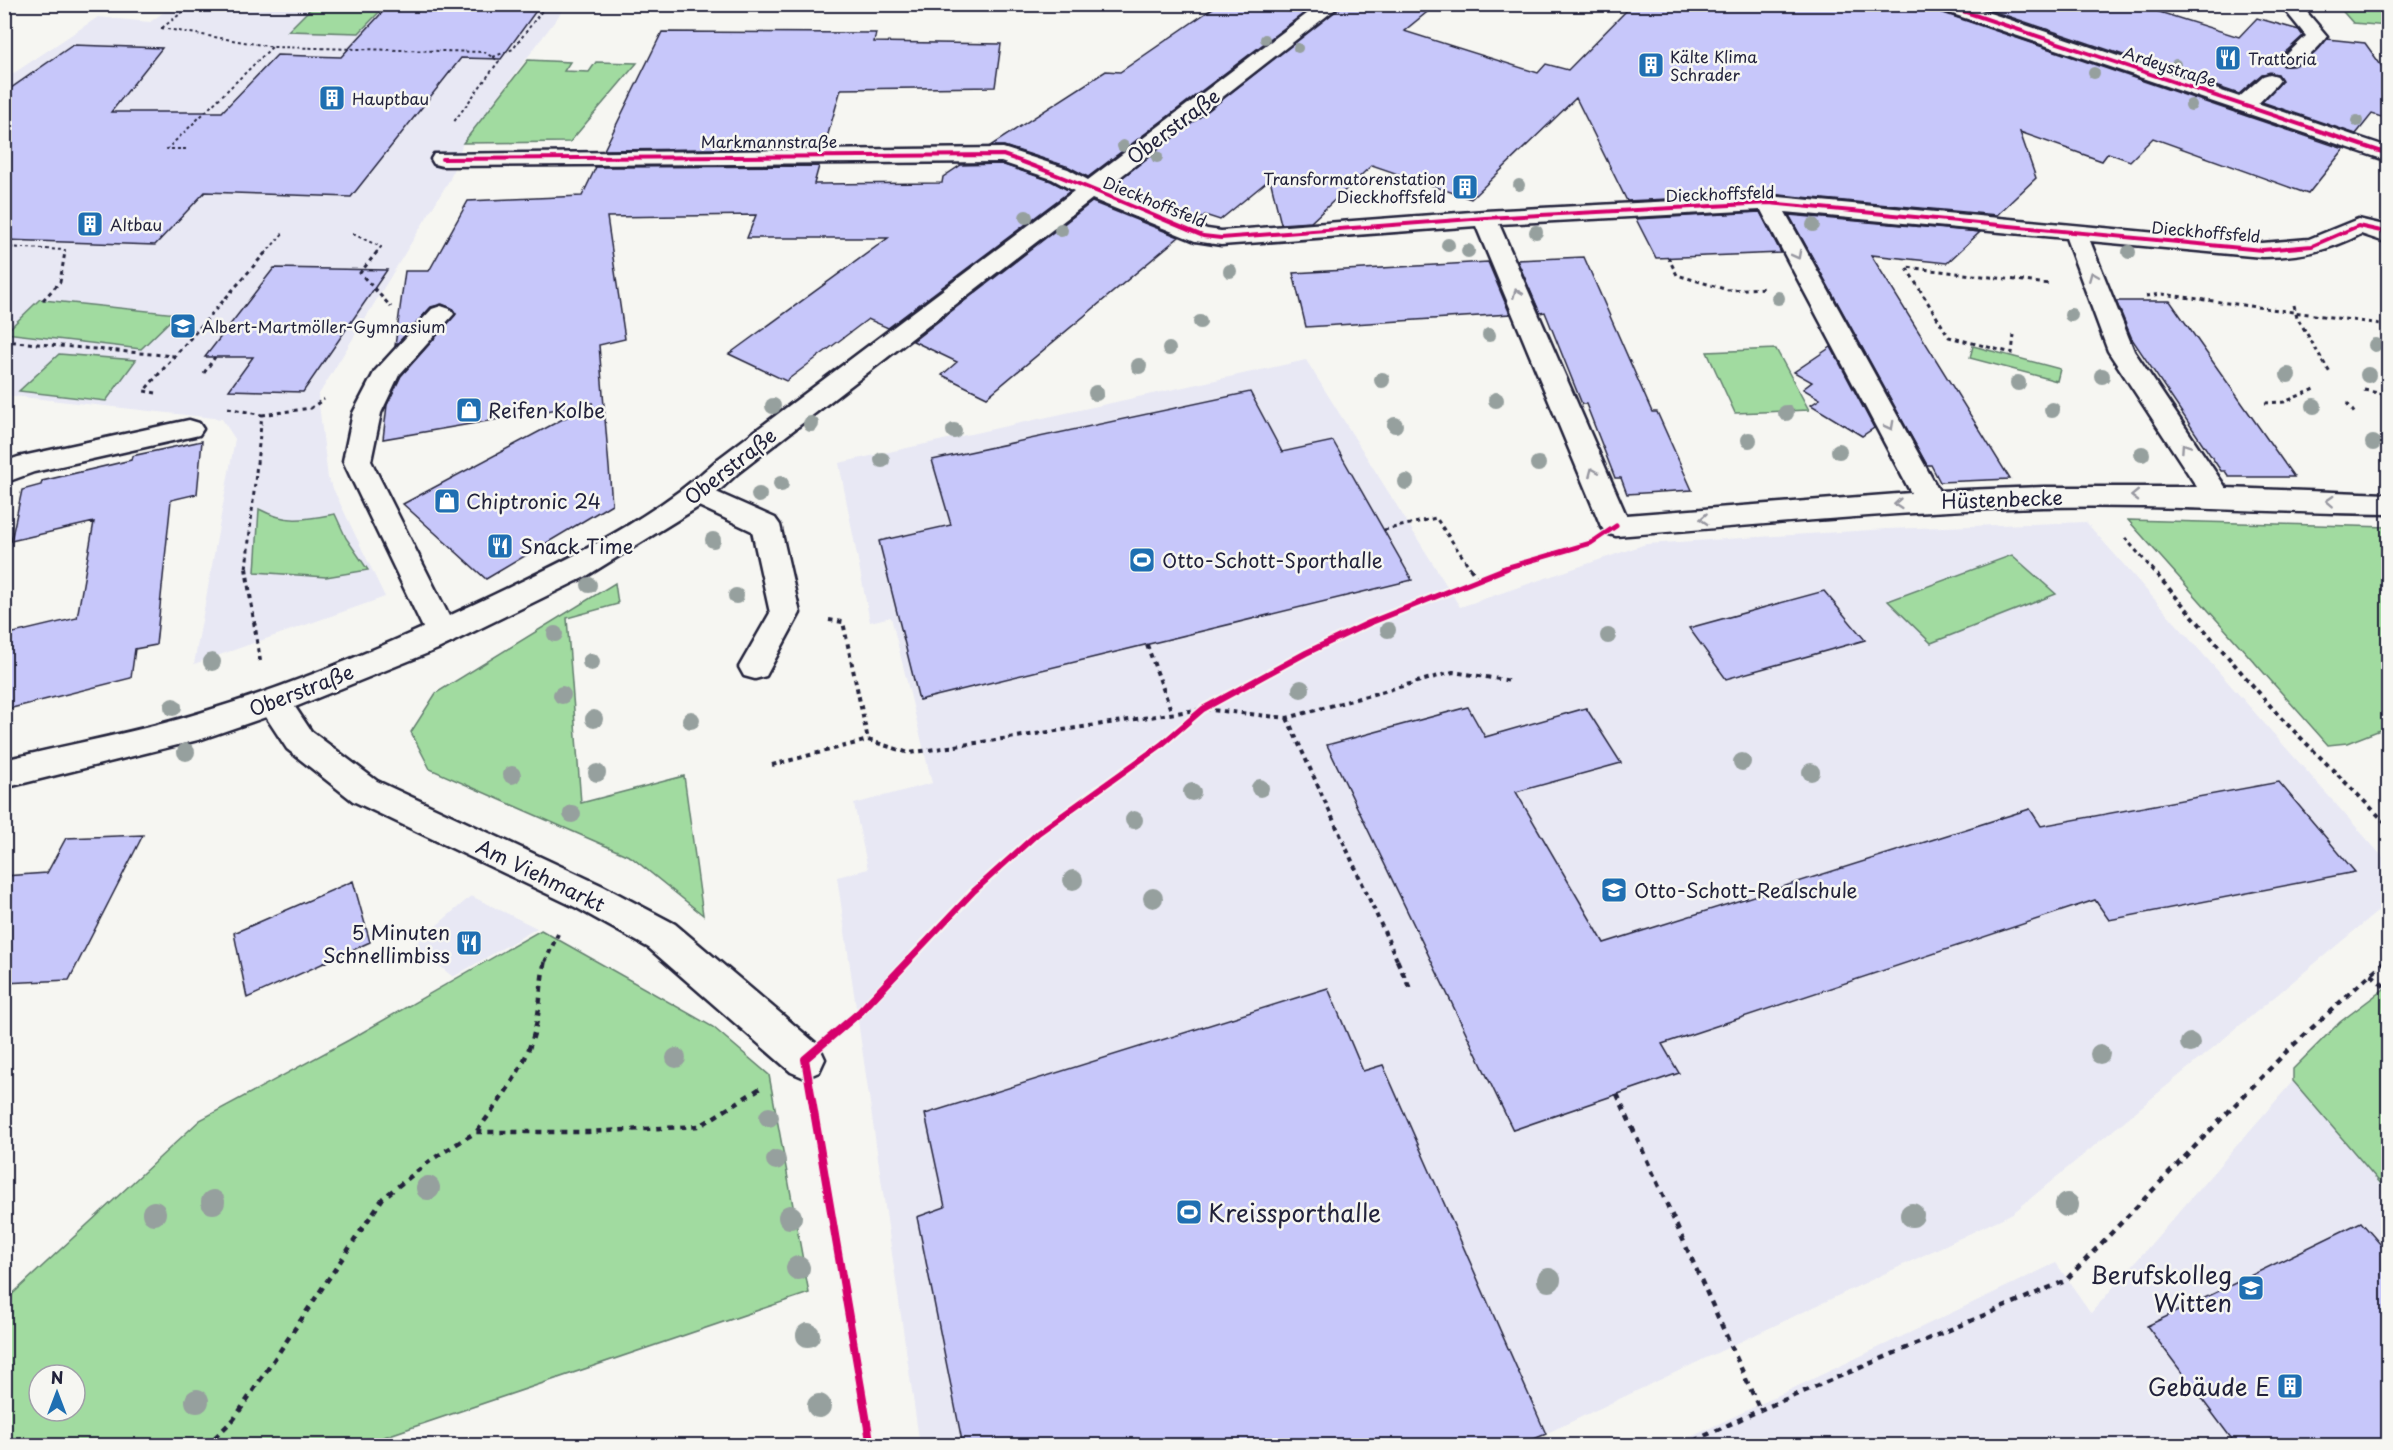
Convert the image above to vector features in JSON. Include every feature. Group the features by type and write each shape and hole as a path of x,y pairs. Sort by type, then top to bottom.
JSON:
{"street":[{"name":"Oberstraße","path":"4,774 202,726 270,703 442,634 574,568 698,495 728,466 1333,4"},
{"name":"Ardeystraße","path":"1942,4 2388,154"},
{"path":"2289,4 2317,36 2291,60"},
{"path":"2244,105 2270,80"},
{"name":"Markmannstraße","path":"442,159 982,154 1021,160 1060,174 1090,190"},
{"name":"Dieckhoffsfeld","path":"1090,190 1203,236 1221,238 1485,218 1769,203 2262,250 2303,250 2333,240 2358,226 2381,231 2388,236"},
{"name":"Dieckhoffsfeld","path":"1769,203 1930,501"},
{"name":"Hüstenbecke","path":"1485,218 1616,526 1930,501 2217,496 2388,504"},
{"path":"2075,232 2121,351 2217,496"},
{"path":"441,314 388,371 367,413 357,461 442,634"},
{"path":"4,473 28,464 189,429"},
{"path":"698,495 765,525 785,613 755,667"},
{"name":"Am Viehmarkt","path":"270,703 299,740 365,791 590,897 662,936 724,992 805,1059"}],"path":[{"path":"193,4 161,28 273,47 484,52 499,61 450,127"},
{"path":"492,57 513,49 547,4"},
{"path":"186,149 167,149 273,47"},
{"path":"166,395 144,391 284,232"},
{"path":"353,234 381,247 360,273 393,309"},
{"path":"4,247 65,250 60,282 43,300"},
{"path":"1668,257 1677,276 1728,290 1814,287"},
{"path":"2294,305 2297,316 2330,373"},
{"path":"4,341 175,356"},
{"path":"204,373 215,357"},
{"path":"2265,403 2284,402 2315,388"},
{"path":"2364,390 2388,395"},
{"path":"219,406 262,415 311,408 327,397"},
{"path":"2347,403 2355,414"},
{"path":"262,415 245,574 270,703"},
{"path":"2089,497 2280,717 2388,825"},
{"path":"1384,530 1436,518 1477,578"},
{"path":"785,613 843,622 868,740"},
{"path":"1147,645 1172,713"},
{"path":"772,765 868,740 909,753 1203,709 1287,718 1453,672 1512,681"},
{"path":"1287,718 1411,991"},
{"path":"206,1446 234,1419 314,1297 383,1198 434,1158 476,1132 516,1079 536,1028 543,969 555,938 590,897"},
{"path":"1683,1446 1760,1410 2065,1281 2287,1051 2388,958"},
{"path":"2371,974 2388,990"},
{"path":"476,1132 588,1132 700,1126 805,1059"},
{"path":"1617,1094 1760,1410"}],"shaded area":[{"name":"Albert-Martmöller-Gymnasium","path":"174,5 567,5 463,143 450,179 318,396 328,478 385,597 194,664 235,439 222,419 5,395 5,79 98,17 150,22"},
{"name":"Otto-Schott-Realschule","path":"1306,360 1460,607 1646,544 1887,529 2086,522 2388,863 2388,903 2013,1213 1522,1445 920,1446 837,877 868,869 854,804 932,783 891,617 870,622 839,463"},
{"path":"471,896 537,928 453,977 414,945"},
{"name":"Berufskolleg Witten","path":"2293,1081 2388,1192 2388,1445 1672,1446 2056,1263 2091,1313"}],"green space":[{"path":"314,5 386,5 359,33 288,31"},
{"path":"2337,5 2388,5 2388,26 2353,23"},
{"path":"528,60 570,62 564,71 589,72 596,62 637,63 570,142 463,143"},
{"path":"40,299 177,314 141,349 5,333"},
{"path":"1973,346 2060,369 2057,381 1970,358"},
{"path":"1776,349 1809,410 1735,413 1707,352"},
{"path":"59,354 136,360 106,401 19,391"},
{"path":"259,509 287,519 314,518 335,514 346,538 368,570 326,577 255,572"},
{"path":"2128,520 2388,527 2388,727 2347,743 2328,745"},
{"path":"2012,555 2056,594 1931,643 1888,601"},
{"path":"615,583 618,604 567,618 581,803 684,776 703,915 631,857 430,769 411,732 436,693"},
{"path":"541,930 713,1027 769,1075 809,1293 378,1439 367,1445 5,1445 5,1301 200,1120 349,1040"},
{"path":"2388,986 2388,1192 2293,1081 2293,1069 2340,1022"}],"building":[{"path":"390,4 541,4 501,59 461,58 351,197 205,192 155,245 4,240 4,93 73,45 162,48 111,112 222,112 277,55 341,57"},
{"path":"1219,4 1316,4 1088,177 1069,167 1004,146 990,146 1106,71 1120,72"},
{"path":"1344,4 1437,4 1404,31 1538,73 1546,64 1568,70 1633,4 1931,4 1934,10 2344,149 2308,194 2153,138 2130,161 2108,153 2102,161 2020,132 2036,178 1997,215 1769,194 1627,201 1576,98 1471,199 1372,165 1311,222 1281,224 1270,179 1220,220 1205,215 1196,222 1110,187"},
{"path":"1972,4 2134,4 2239,37 2257,18 2299,30 2303,36 2279,58 2284,66 2304,62 2327,39 2365,43 2388,75 2388,119 2372,114 2356,134 2262,102 2282,81 2278,74 2262,74 2239,94"},
{"path":"662,32 876,33 874,42 1001,44 995,87 841,89 824,148 604,150"},
{"path":"1001,164 1051,181 1070,191 888,328 868,319 786,381 729,354 888,238 747,238 756,215 607,217 625,339 599,345 612,504 486,579 403,504 593,403 383,439 387,405 401,376 456,314 452,308 442,304 431,307 395,346 405,271 429,271 468,201 582,196 596,167 819,166 814,184 942,183 943,177 961,165"},
{"path":"1092,202 1179,237 987,397 942,375 957,362 913,341"},
{"path":"1760,212 1781,253 1656,258 1636,219"},
{"path":"1789,215 1980,232 1947,263 1871,255 2010,479 1940,482 1931,465 1927,465"},
{"path":"1584,257 1652,412 1657,412 1692,490 1627,494 1621,478 1615,478 1586,404 1582,404 1545,312 1540,313 1517,260"},
{"path":"1488,262 1510,314 1306,327 1293,273"},
{"path":"274,268 387,270 303,392 229,390 253,357 205,357"},
{"path":"2116,301 2170,301 2294,477 2229,477 2225,471 2221,471 2132,339"},
{"path":"1831,347 1874,428 1862,436 1811,405 1820,399 1803,389 1812,382 1794,372"},
{"name":"Otto-Schott-Sporthalle","path":"1250,392 1282,452 1333,441 1412,580 919,700 879,541 951,525 932,460"},
{"path":"202,441 197,494 171,500 156,645 135,649 131,678 4,710 4,656 9,634 77,618 94,522 11,541 22,490 41,485 42,481 131,460 132,456"},
{"path":"1824,591 1865,640 1726,679 1689,628"},
{"path":"1468,707 1485,737 1586,708 1621,763 1516,792 1604,943 2030,809 2041,826 2279,782 2355,872 2109,920 2095,900 1662,1044 1679,1073 1513,1130 1327,745"},
{"path":"143,835 69,980 4,983 4,876 47,873 66,838"},
{"path":"353,881 370,942 247,998 234,933"},
{"name":"Kreissporthalle","path":"1328,988 1363,1071 1383,1065 1546,1434 1517,1446 963,1446 917,1217 945,1207 925,1114"},
{"name":"Gebäude E","path":"2361,1222 2388,1253 2388,1446 2237,1446 2147,1326"}],"cycle path":[{"path":"1942,4 2388,154"},
{"path":"442,159 1003,155 1060,174 1090,190 1203,236 1221,238 1485,218 1769,203 2262,250 2312,246 2333,239 2358,226 2381,231 2388,236"},
{"path":"871,1446 805,1059 860,1012 974,891 1038,833 1161,745 1203,709 1306,653 1369,623 1477,578 1531,559 1591,543 1616,526"}],"place":[{"name":"Trattoria","path":"2228,58"},
{"name":"Kälte Klima Schrader","path":"1651,65"},
{"name":"Hauptbau","path":"332,98"},
{"name":"Transformatorenstation Dieckhoffsfeld","path":"1465,187"},
{"name":"Altbau","path":"90,224"},
{"name":"Albert-Martmöller-Gymnasium","path":"183,326"},
{"name":"Reifen Kolbe","path":"469,410"},
{"name":"Chiptronic 24","path":"447,501"},
{"name":"Snack Time","path":"500,546"},
{"name":"Otto-Schott-Sporthalle","path":"1142,560"},
{"name":"Otto-Schott-Realschule","path":"1614,890"},
{"name":"5 Minuten Schnellimbiss","path":"469,943"},
{"name":"Kreissporthalle","path":"1189,1212"},
{"name":"Berufskolleg Witten","path":"2251,1288"},
{"name":"Gebäude E","path":"2290,1386"}]}
